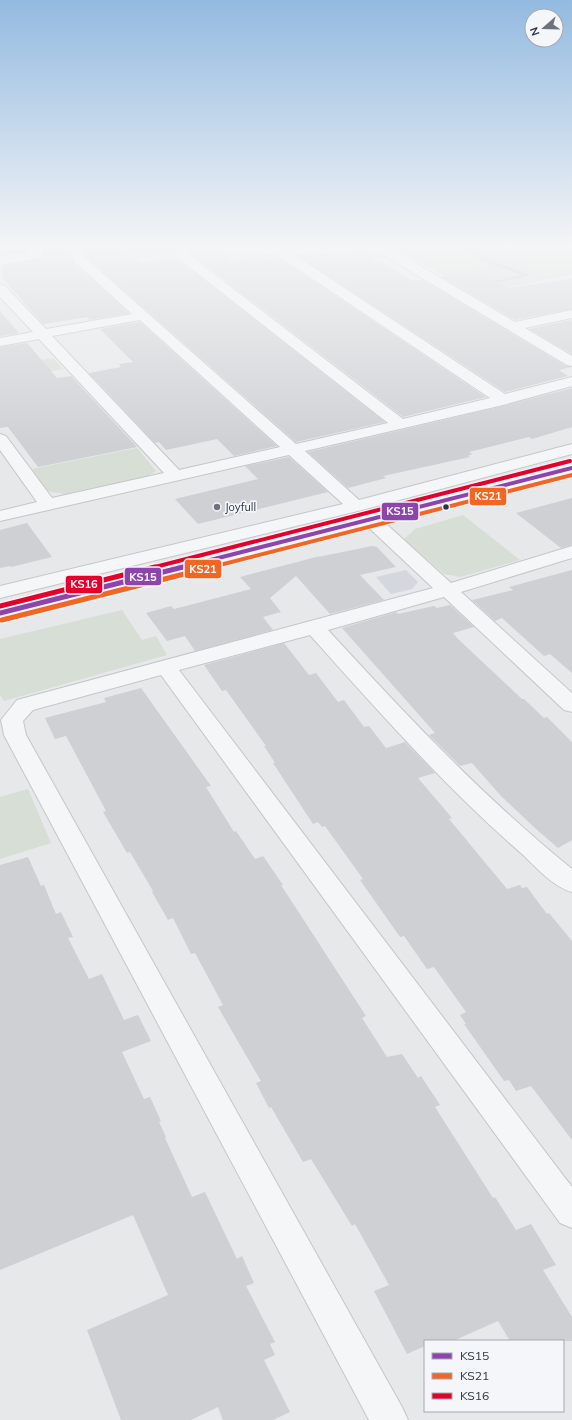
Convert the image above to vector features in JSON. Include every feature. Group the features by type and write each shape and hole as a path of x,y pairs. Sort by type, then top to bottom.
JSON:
{"street":[{"path":"23,313 176,476"},
{"path":"139,313 356,506"},
{"path":"257,313 400,424"},
{"path":"373,313 503,400"},
{"path":"489,313 572,362"},
{"path":"0,342 142,316"},
{"path":"512,327 570,316"},
{"path":"0,516 293,450 503,400 572,381"},
{"path":"0,439 48,505"},
{"path":"0,592 356,506 572,449"},
{"path":"0,612 371,520 572,468"},
{"path":"371,520 572,705"},
{"path":"389,1420 15,735 12,720 25,705 314,627 570,555"},
{"path":"314,627 393,713 459,780 523,842 572,883"},
{"path":"165,666 572,1213"}],"shaded area":[{"path":"53,358 63,369 17,378 0,367"},
{"path":"137,448 156,471 146,477 65,494 46,491 32,469"},
{"path":"463,515 520,560 460,577 444,574 404,539 415,529"},
{"path":"406,570 418,582 412,589 391,594 376,577"},
{"path":"122,610 142,640 156,636 167,655 4,701 0,695 0,639"},
{"path":"28,789 51,843 0,859 0,797"}],"building":[{"path":"0,313 2,313 19,333 0,336"},
{"path":"34,313 128,313 90,320 87,317 43,324"},
{"path":"150,313 246,313 385,422 296,442"},
{"path":"268,313 361,313 486,397 403,417"},
{"path":"385,313 478,313 566,366 572,367 559,370 568,376 505,392"},
{"path":"503,313 550,313 515,320"},
{"path":"572,320 572,354 529,329"},
{"path":"140,322 277,446 234,456 217,439 166,450 159,442 155,443 89,373 121,367 119,364 133,362 100,329"},
{"path":"27,343 57,378 71,376 137,447 38,467 8,427 0,428 0,347"},
{"path":"572,388 572,427 532,439 529,437 469,452 472,454 468,456 470,457 383,476 386,478 348,488 308,452 503,406"},
{"path":"289,457 328,492 198,524 175,499 258,479 245,466"},
{"path":"572,498 572,545 561,548 516,513"},
{"path":"27,523 52,557 11,567 0,568 0,530"},
{"path":"372,546 377,547 396,567 360,575 384,600 330,614 296,576 270,598 281,612 263,617 273,630 195,651 185,636 167,641 146,613 171,606 174,609 251,589 240,577 320,556 318,557"},
{"path":"572,570 572,673 550,654 544,656 502,618 495,621 472,600 513,590 509,587"},
{"path":"450,605 474,627 453,633 457,638 522,699 524,699 544,718 547,717 572,742 572,840 558,848 501,796 472,763 460,766 429,735 435,733 342,628 396,612 398,614 434,606 437,608"},
{"path":"284,643 309,675 316,673 338,702 344,700 364,727 369,726 386,748 405,742 435,773 418,778 452,818 449,819 507,889 520,885 522,888 527,887 547,914 549,913 572,941 572,1140 531,1086 516,1091 509,1080 504,1081 464,1024 466,1024 460,1015 466,1012 434,967 427,969 404,936 400,937 360,880 363,879 325,826 322,827 318,822 313,824 273,763 275,763 264,746 266,746 226,690 222,691 204,665"},
{"path":"141,688 211,786 206,787 234,832 236,831 255,859 263,856 283,885 281,885 366,1016 362,1018 387,1057 402,1054 418,1078 421,1076 440,1105 435,1107 493,1198 495,1197 516,1230 531,1224 556,1265 543,1270 572,1317 572,1341 509,1340 498,1321 455,1340 424,1340 424,1346 407,1354 374,1291 389,1285 355,1224 352,1226 311,1159 303,1162 271,1107 269,1108 256,1083 261,1081 218,1007 223,1005 195,953 191,954 173,918 168,920 130,852 127,853 103,812 106,811 66,736 55,739 45,718 106,702 104,698"},
{"path":"28,857 41,886 44,885 56,914 61,912 73,937 68,938 89,979 102,974 124,1020 138,1015 151,1041 122,1052 144,1099 150,1097 161,1121 159,1122 166,1137 165,1138 192,1197 205,1192 237,1259 242,1256 254,1283 246,1286 275,1342 270,1344 275,1355 264,1360 290,1412 273,1420 223,1420 218,1407 191,1420 121,1420 87,1330 168,1295 133,1215 0,1270 0,865"}],"transit line":[{"name":"KS16","path":"0,606 570,461"},
{"name":"KS15","path":"0,613 572,468"},
{"name":"KS21","path":"2,620 572,475"}],"place":[{"name":"Joyfull","path":"217,507"}]}
